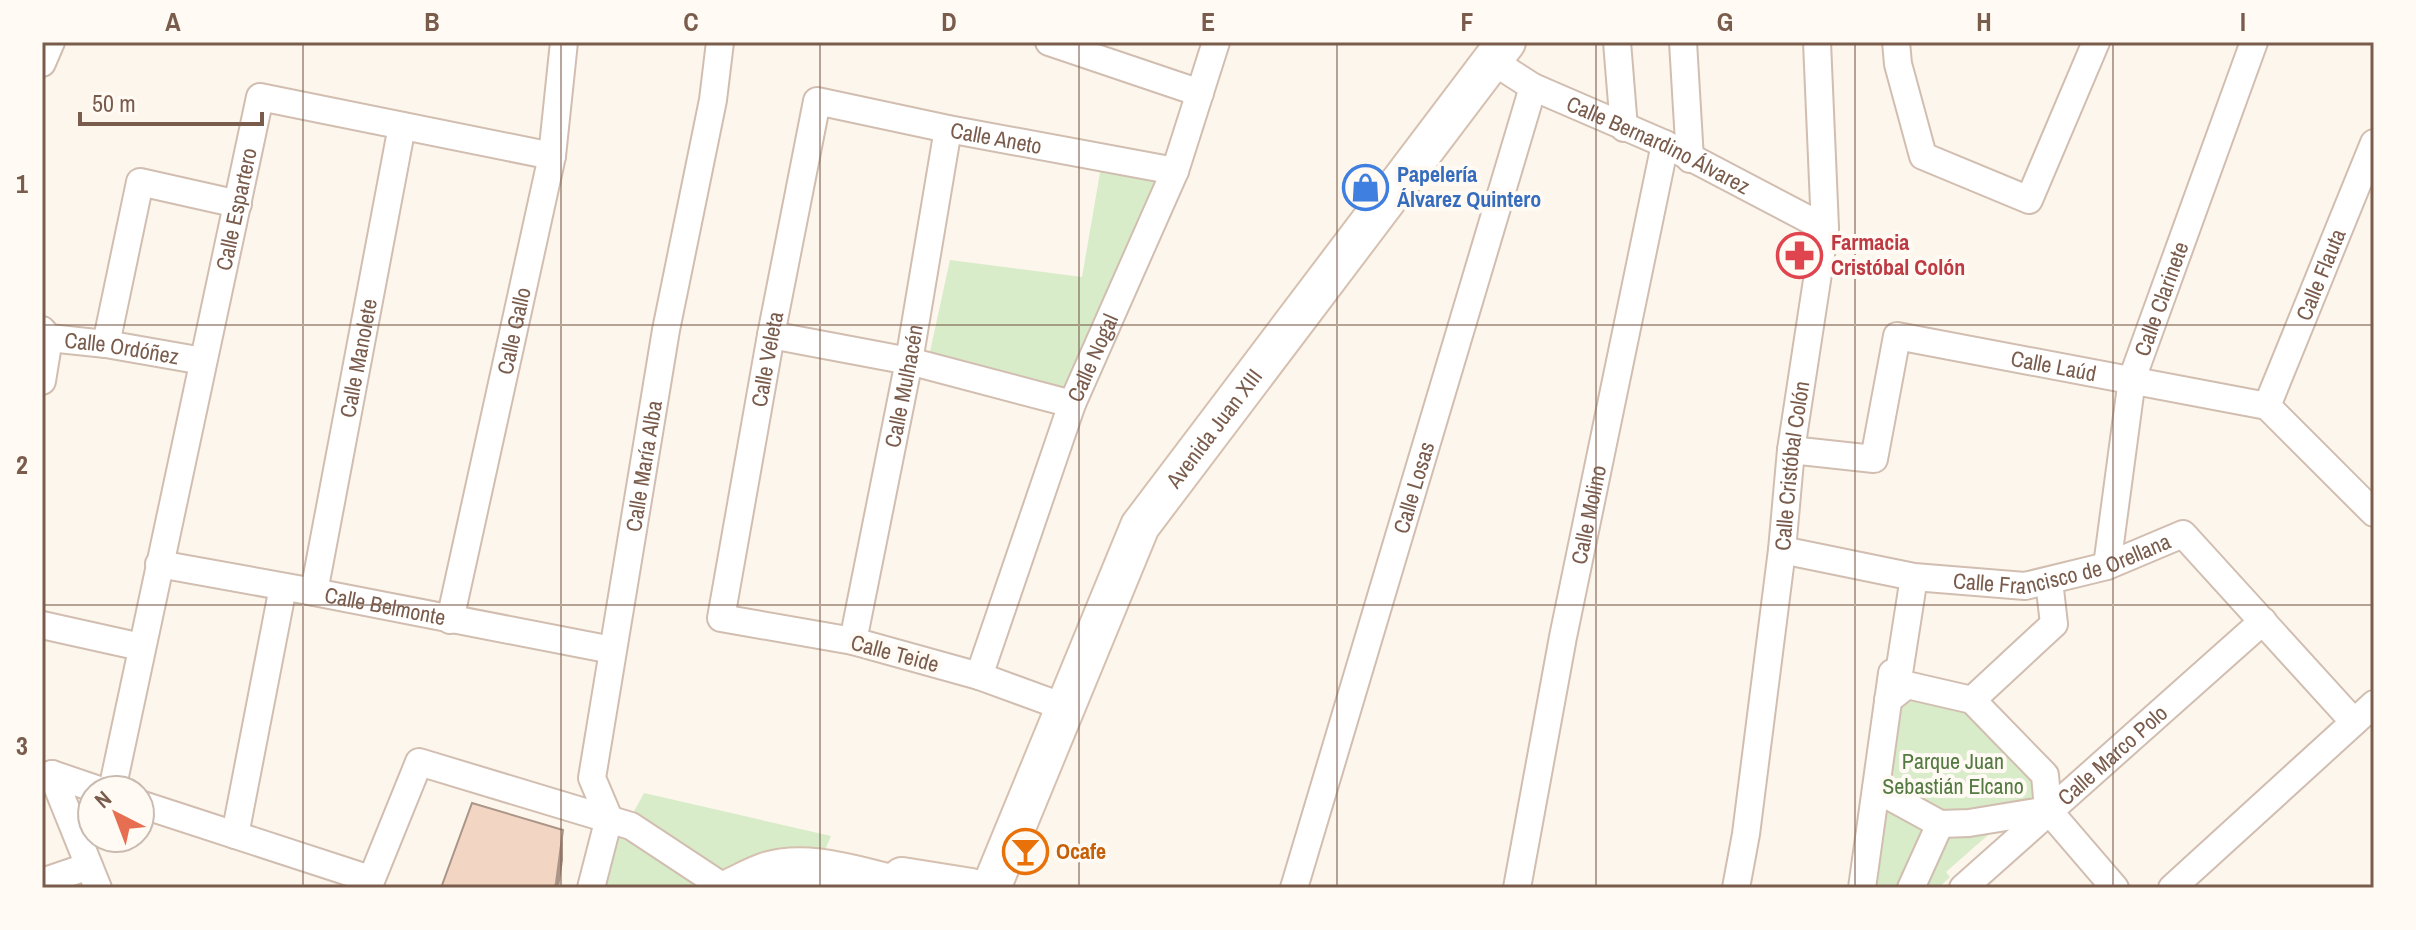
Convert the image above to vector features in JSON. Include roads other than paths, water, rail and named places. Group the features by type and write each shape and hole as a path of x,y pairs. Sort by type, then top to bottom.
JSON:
{"street":[{"path":"42,63 51,42"},
{"name":"Calle Gallo","path":"450,620 552,156 564,42"},
{"name":"Calle María Alba","path":"609,818 592,778 666,330 713,100 720,42"},
{"path":"1049,42 1200,93"},
{"name":"Calle Nogal","path":"979,676 1072,404 1175,171 1216,42"},
{"path":"1617,42 1624,128"},
{"path":"1683,42 1690,159"},
{"name":"Calle Cristóbal Colón","path":"1736,888 1746,834 1782,550 1791,450 1825,228 1817,42"},
{"path":"1896,42 1898,64 1923,156 2029,200 2096,42"},
{"name":"Calle Clarinete","path":"2107,566 2132,379 2254,42"},
{"name":"Calle Bernardino Álvarez","path":"1499,51 1533,87 1665,144 1825,228"},
{"name":"Avenida Juan XIII","path":"986,881 1140,526 1499,51"},
{"name":"Calle Losas","path":"1294,888 1533,87"},
{"name":"Calle Espartero","path":"115,774 260,97 552,156"},
{"name":"Calle Aneto","path":"817,101 1175,171"},
{"name":"Calle Veleta","path":"721,618 771,335 817,101"},
{"name":"Calle Manolete","path":"314,592 402,126"},
{"name":"Calle Mulhacén","path":"853,641 909,361 948,129"},
{"name":"Calle Flauta","path":"2267,406 2374,143"},
{"name":"Calle Molino","path":"1517,888 1563,637 1665,144"},
{"path":"106,344 140,182 238,204"},
{"path":"42,381 46,334"},
{"name":"Calle Ordóñez","path":"46,334 203,361"},
{"path":"771,335 909,361 1072,404"},
{"name":"Calle Laúd","path":"1791,450 1874,459 1897,336 2267,406"},
{"path":"2267,406 2374,513"},
{"name":"Calle Francisco de Orellana","path":"1782,550 1914,577 2025,586 2107,566 2183,534 2354,722"},
{"name":"Calle Belmonte","path":"159,564 612,650"},
{"path":"1862,888 1892,673 1899,673 1914,577"},
{"path":"1972,700 2054,624 2049,581"},
{"path":"235,835 283,587"},
{"name":"Calle Teide","path":"721,618 853,641 979,676 1064,707"},
{"name":"Calle Marco Polo","path":"1963,888 2263,621"},
{"path":"42,625 141,647"},
{"path":"1888,700 1907,685 1972,700 2045,775 2048,810 2115,888"},
{"path":"2172,888 2374,704"},
{"path":"156,809 369,884 419,762 631,826 728,888 768,871 796,868 823,869 890,886 902,877 986,881"},
{"path":"47,775 76,783"},
{"path":"42,882 93,877 47,775"},
{"path":"1876,789 1940,824 1969,823 2048,810"},
{"path":"591,888 609,818"},
{"path":"1911,888 1940,824"}],"place":[{"name":"Papelería Álvarez Quintero","path":"1366,187"},
{"name":"Farmacia Cristóbal Colón","path":"1800,255"},
{"name":"Ocafe","path":"1025,851"}],"park label":[{"name":"Parque Juan Sebastián Elcano","path":"1953,774"}]}
